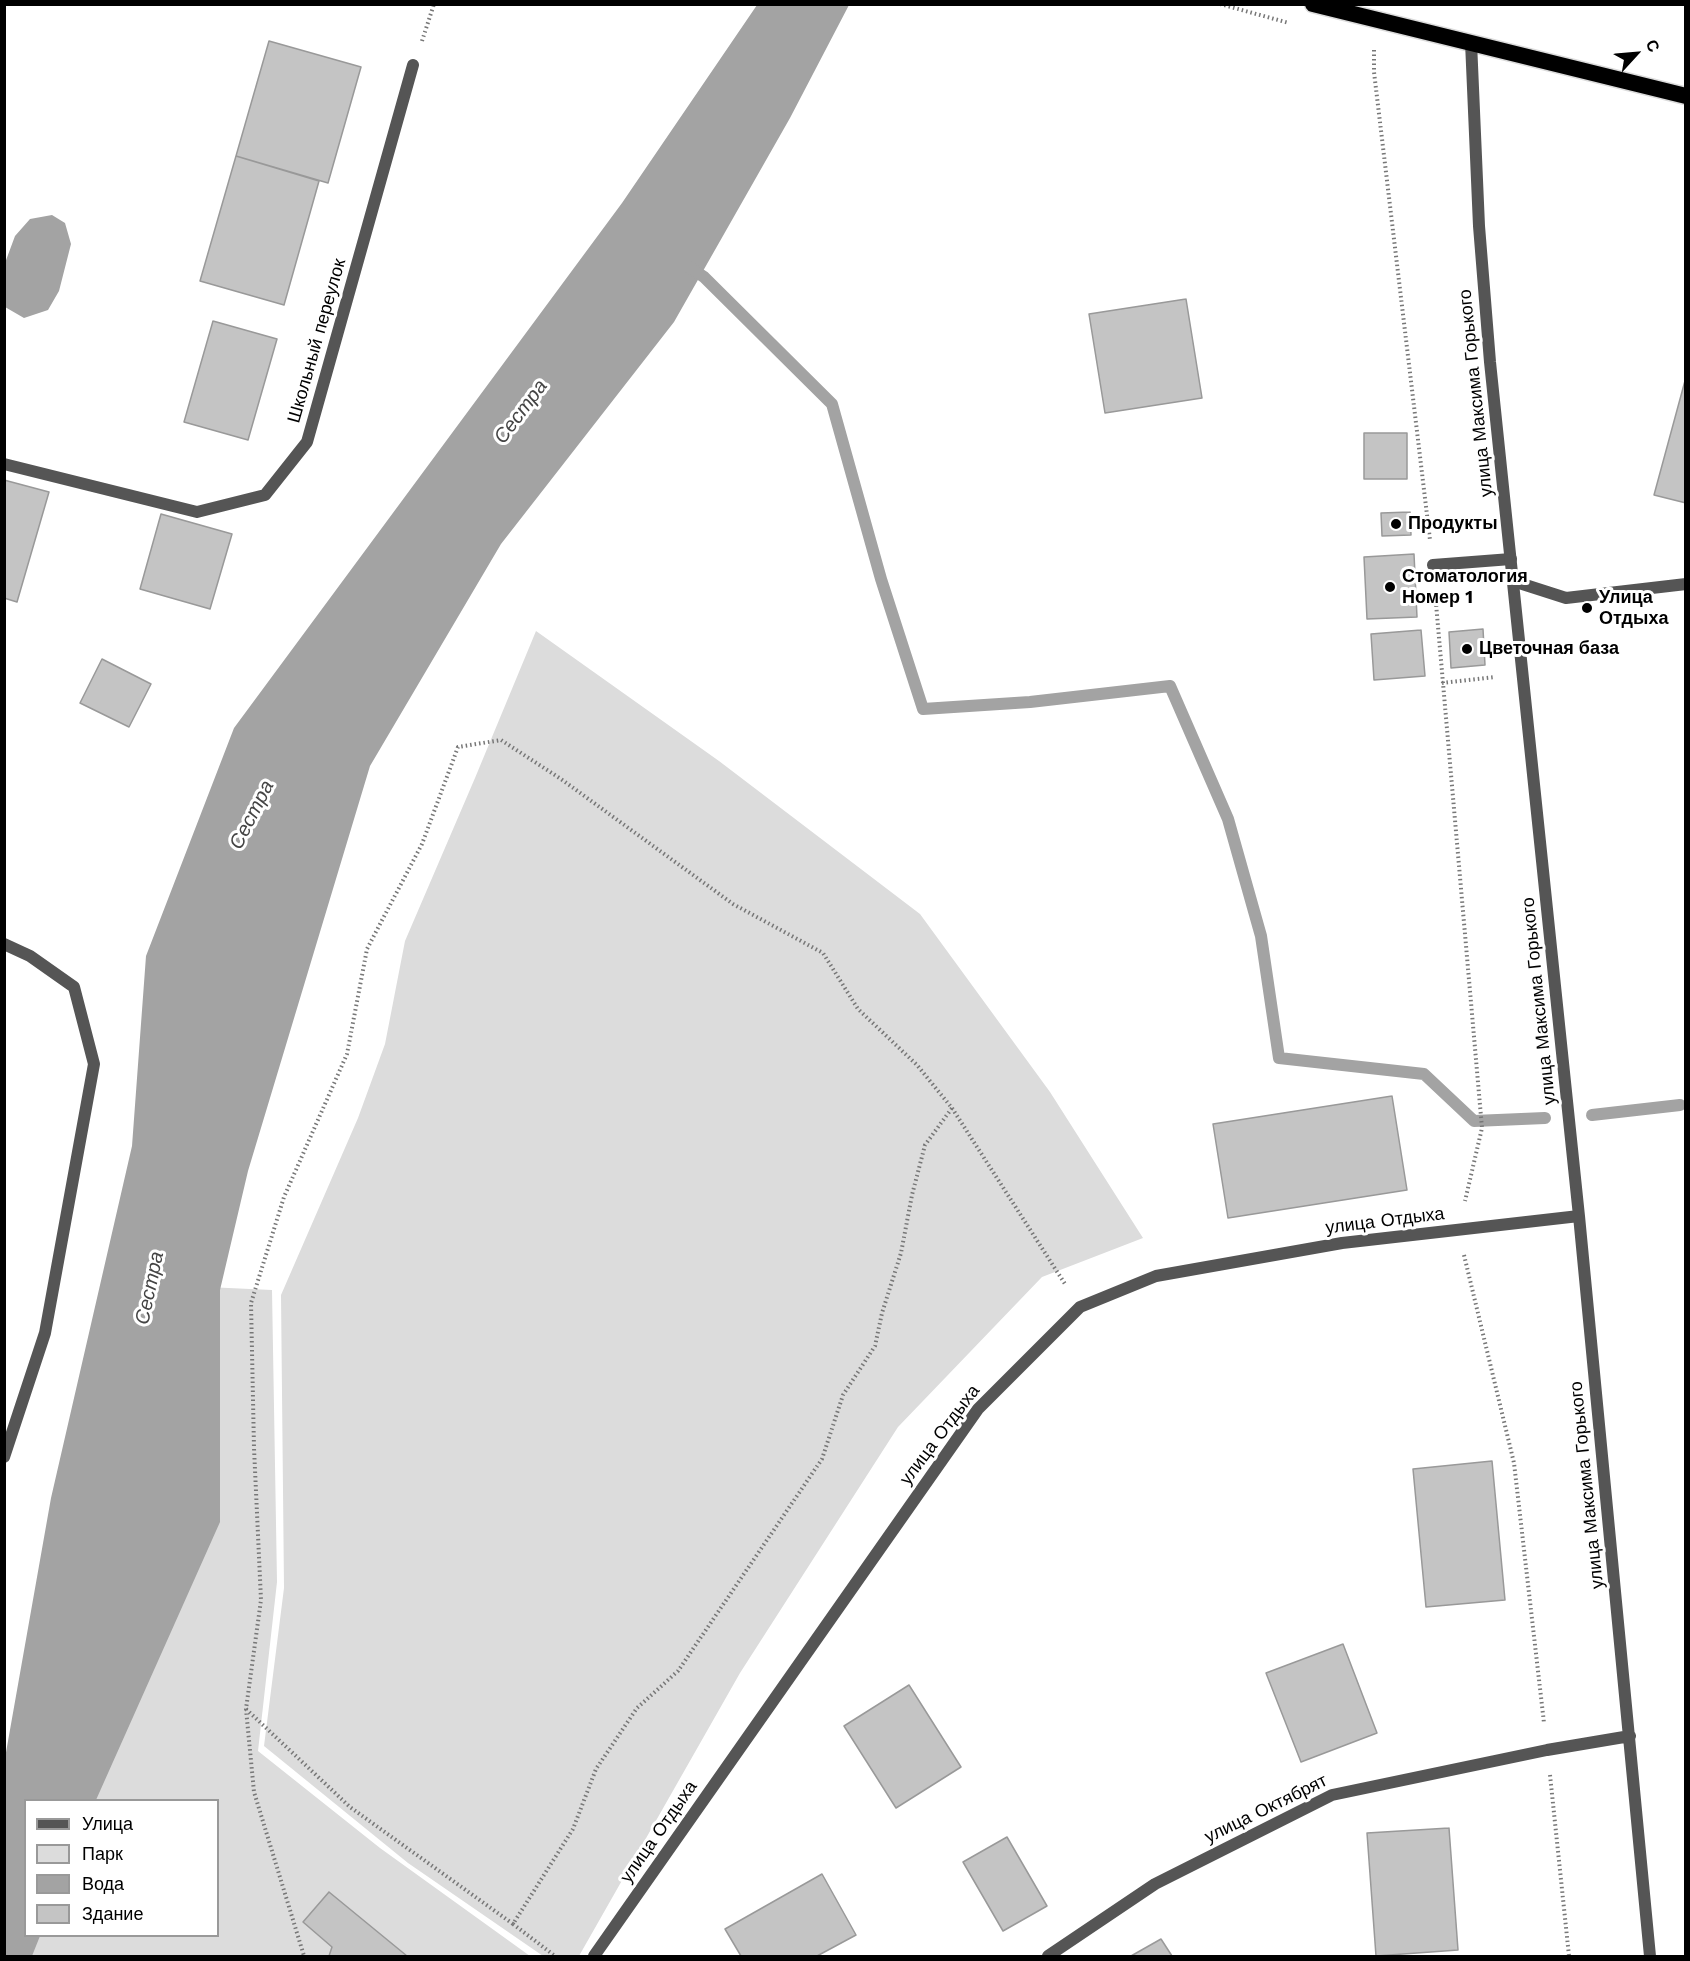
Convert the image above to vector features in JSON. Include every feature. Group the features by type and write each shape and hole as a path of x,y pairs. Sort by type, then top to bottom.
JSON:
{"highway":[{"path":"1313,4 1686,96"}],"street":[{"name":"улица Максима Горького","path":"1471,42 1479,226 1490,362 1579,1216 1650,1956"},
{"name":"Школьный переулок","path":"4,465 197,512 265,495 308,442 413,65"},
{"path":"1433,565 1511,559"},
{"path":"1513,581 1566,598 1686,584"},
{"path":"4,944 30,956 74,987 94,1064 45,1333 4,1457"},
{"name":"улица Отдыха","path":"594,1956 978,1409 1080,1307 1156,1276 1342,1243 1579,1216"},
{"name":"улица Октябрят","path":"1048,1956 1155,1884 1332,1794 1547,1750 1630,1736"}],"path":[{"path":"413,65 434,4"},
{"path":"1442,683 1499,677"},
{"path":"304,1956 254,1792 246,1708 261,1600 254,1448 251,1303 284,1197 347,1054 367,950 422,844 458,747 501,740 561,778 733,904 823,953 858,1009 918,1065 952,1108 1080,1307"},
{"path":"513,1924 573,1829 596,1769 637,1708 678,1671 822,1460 843,1395 875,1346 882,1312 901,1253 925,1144 952,1108"},
{"path":"1481,1115 1482,1128 1458,1230 1514,1463 1569,1956"},
{"path":"246,1708 350,1807 555,1956"}],"green space":[{"path":"536,631 719,761 920,914 1050,1092 1143,1238 1042,1277 898,1427 740,1673 579,1956 543,1956 408,1863 264,1746 284,1588 281,1295 358,1118 385,1044 405,941"},
{"path":"185,1286 272,1290 277,1582 258,1751 380,1848 530,1956 7,1956 25,1937 219,1937 219,1799 68,1799"}],"water":[{"name":"Сестра","path":"757,5 849,5 790,118 674,322 501,544 370,766 248,1171 220,1290 220,1522 96,1799 24,1799 24,1937 40,1937 32,1956 5,1956 5,1758 51,1498 132,1146 146,956 234,728 622,203"},
{"path":"52,215 65,223 71,244 59,291 48,310 24,318 5,307 5,263 15,236 30,219"}],"building":[{"path":"269,41 361,67 328,183 236,156"},
{"path":"236,156 319,181 284,305 200,281"},
{"path":"1186,299 1202,398 1105,413 1089,314"},
{"path":"213,321 277,339 248,440 184,422"},
{"path":"1686,377 1686,503 1654,495"},
{"path":"1364,433 1407,433 1407,479 1364,479"},
{"path":"4,480 49,492 17,602 4,598"},
{"name":"Продукты","path":"1410,512 1411,535 1382,536 1381,513"},
{"path":"161,514 232,534 210,609 140,589"},
{"name":"Стоматология Номер 1","path":"1414,554 1417,617 1367,619 1364,557"},
{"name":"Цветочная база","path":"1483,629 1485,665 1451,668 1449,632"},
{"path":"1421,630 1425,676 1374,680 1371,634"},
{"path":"102,659 151,684 129,727 80,703"},
{"path":"1392,1096 1407,1190 1228,1218 1213,1124"},
{"path":"1492,1461 1505,1600 1426,1607 1413,1469"},
{"path":"1343,1644 1377,1733 1301,1762 1266,1673"},
{"path":"909,1685 961,1767 896,1808 844,1726"},
{"path":"1449,1828 1458,1950 1376,1956 1367,1833"},
{"path":"1007,1837 1047,1906 1003,1931 963,1862"},
{"path":"822,1874 856,1935 817,1956 741,1956 725,1929"},
{"path":"329,1892 407,1956 329,1956 332,1947 303,1922"},
{"path":"1161,1939 1172,1956 1131,1956"}],"waterway":[{"path":"689,267 704,277 832,404 881,579 923,709 1030,702 1170,686 1228,819 1261,936 1279,1058 1424,1074 1474,1121 1545,1118"},
{"path":"1592,1115 1680,1105"}],"place":[{"name":"Продукты","path":"1396,524"},
{"name":"Стоматология Номер 1","path":"1390,587"},
{"name":"Улица Отдыха","path":"1587,608"},
{"name":"Цветочная база","path":"1467,649"}]}
